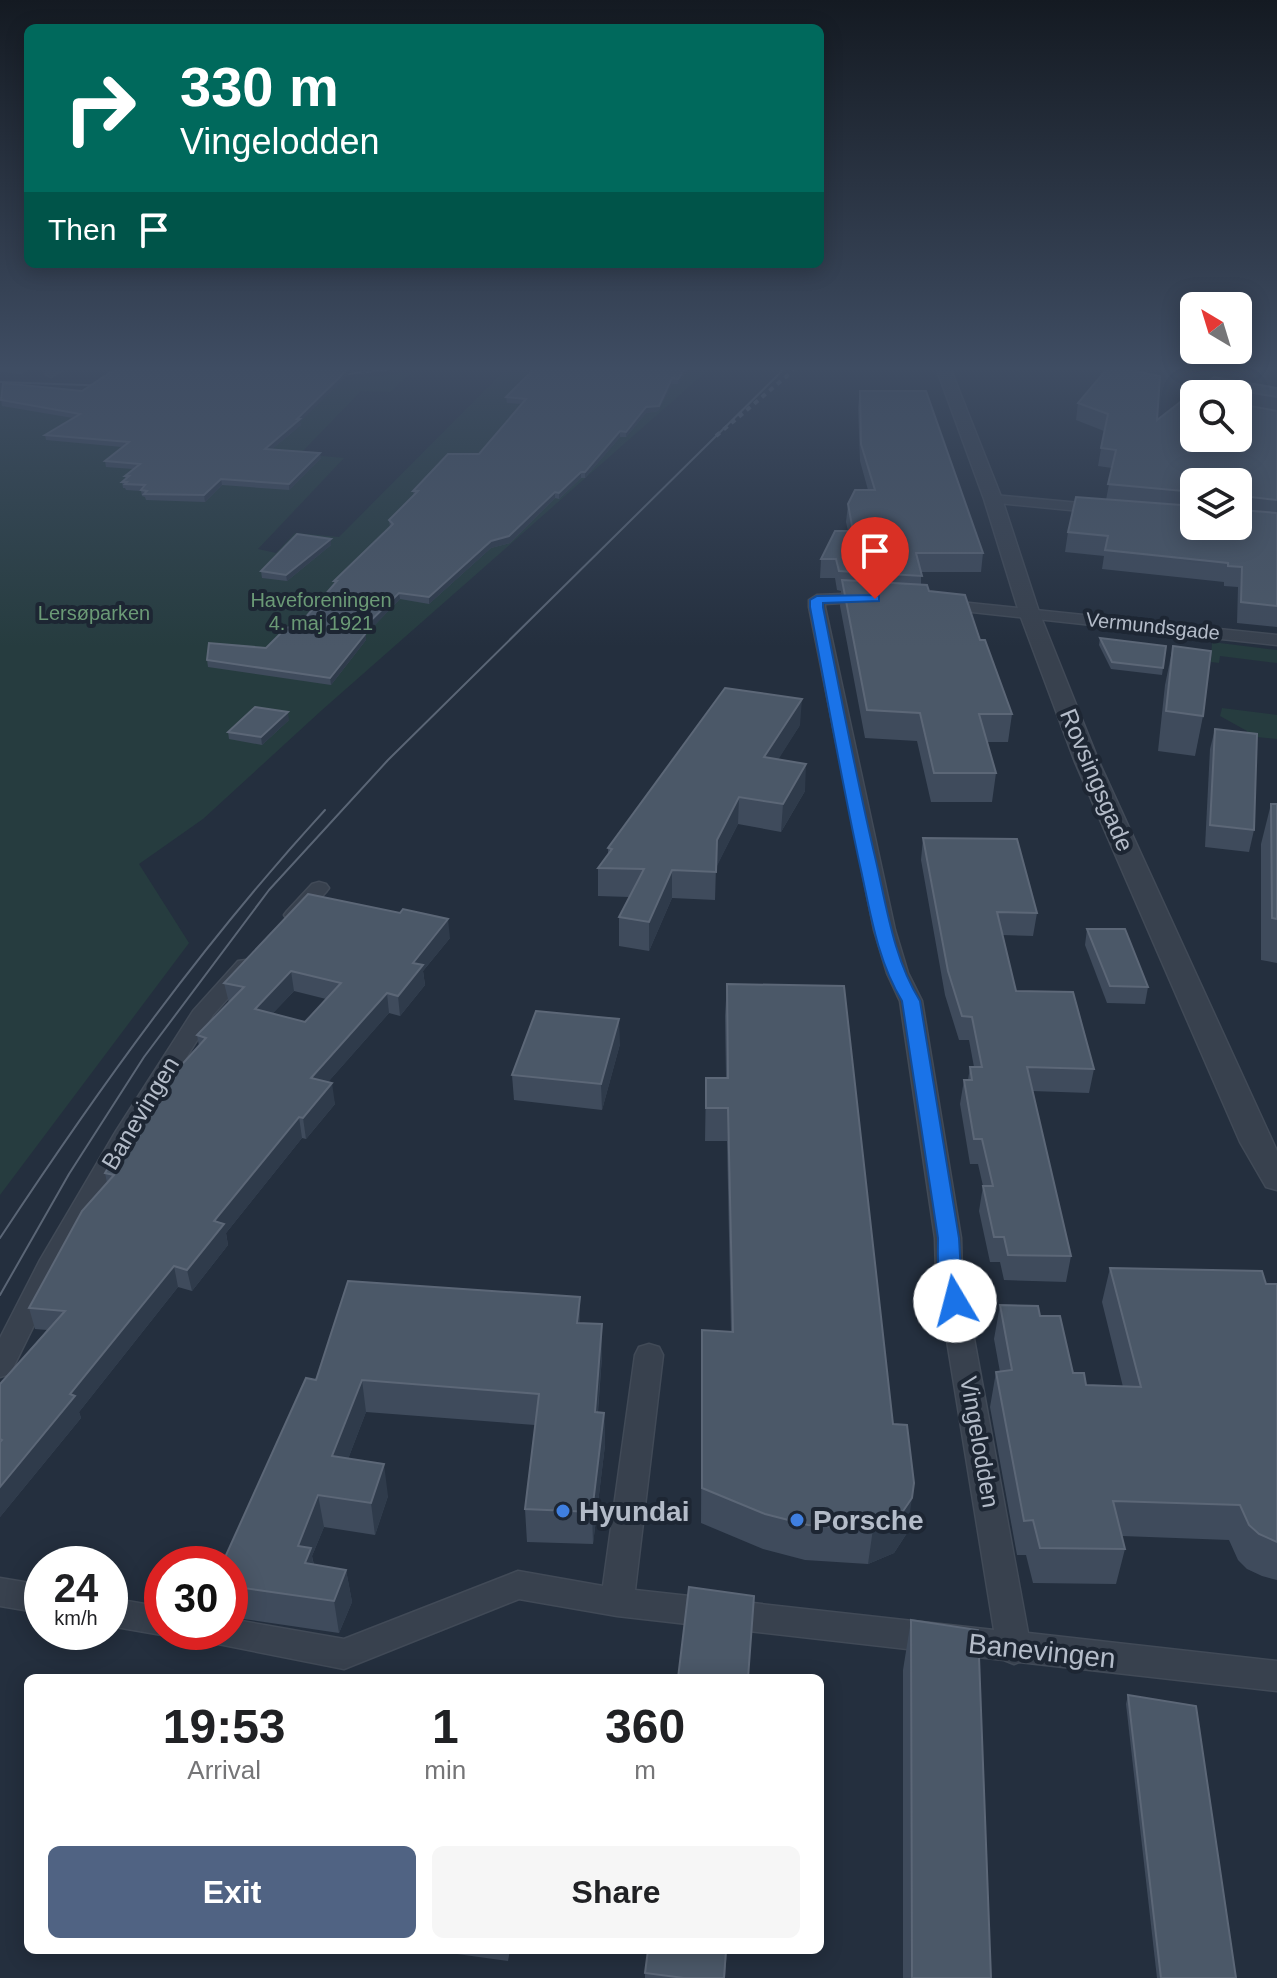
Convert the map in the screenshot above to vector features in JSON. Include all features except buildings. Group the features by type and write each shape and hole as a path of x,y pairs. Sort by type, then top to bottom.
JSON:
{"street":[{"name":"Rovsingsgade","path":"979,462 1029,612 1087,762 1256,1142 1277,1179"},
{"path":"993,499 1111,510"},
{"name":"Vingelodden","path":"892,601 853,597 817,600 817,607 849,779 897,978 911,1001 948,1238 949,1273 1014,1649"},
{"path":"919,603 1029,612"},
{"name":"Vermundsgade","path":"1029,612 1277,640"},
{"path":"277,933 319,888"},
{"name":"Banevingen","path":"0,1366 53,1260 204,1011 257,954"},
{"path":"617,1602 649,1355"},
{"name":"Banevingen","path":"248,1637 344,1654 518,1585 617,1602 1014,1649 1277,1676"},
{"path":"0,1592 24,1596"}],"green space":[{"path":"0,462 340,462 258,549 276,553 295,533 339,537 413,462 603,462 203,819 139,864 189,943 0,1195"},
{"path":"1212,642 1277,650 1277,663 1220,656 1219,663 1211,662"},
{"path":"1222,708 1277,715 1277,739 1247,736 1247,731 1220,716"}],"tram line":[{"path":"0,1295 69,1174 144,1057 269,890 388,760 690,462"},
{"path":"0,1238 75,1127 195,964 325,810"}],"place":[{"name":"Hyundai","path":"563,1511"},
{"name":"Porsche","path":"797,1520"}],"route":[{"path":"875,599 817,600 817,607 849,779 887,945 897,978 911,1001 955,1301"}],"park label":[{"name":"Haveforeningen 4. maj 1921","path":"321,612"},
{"name":"Lersøparken","path":"94,613"}]}
